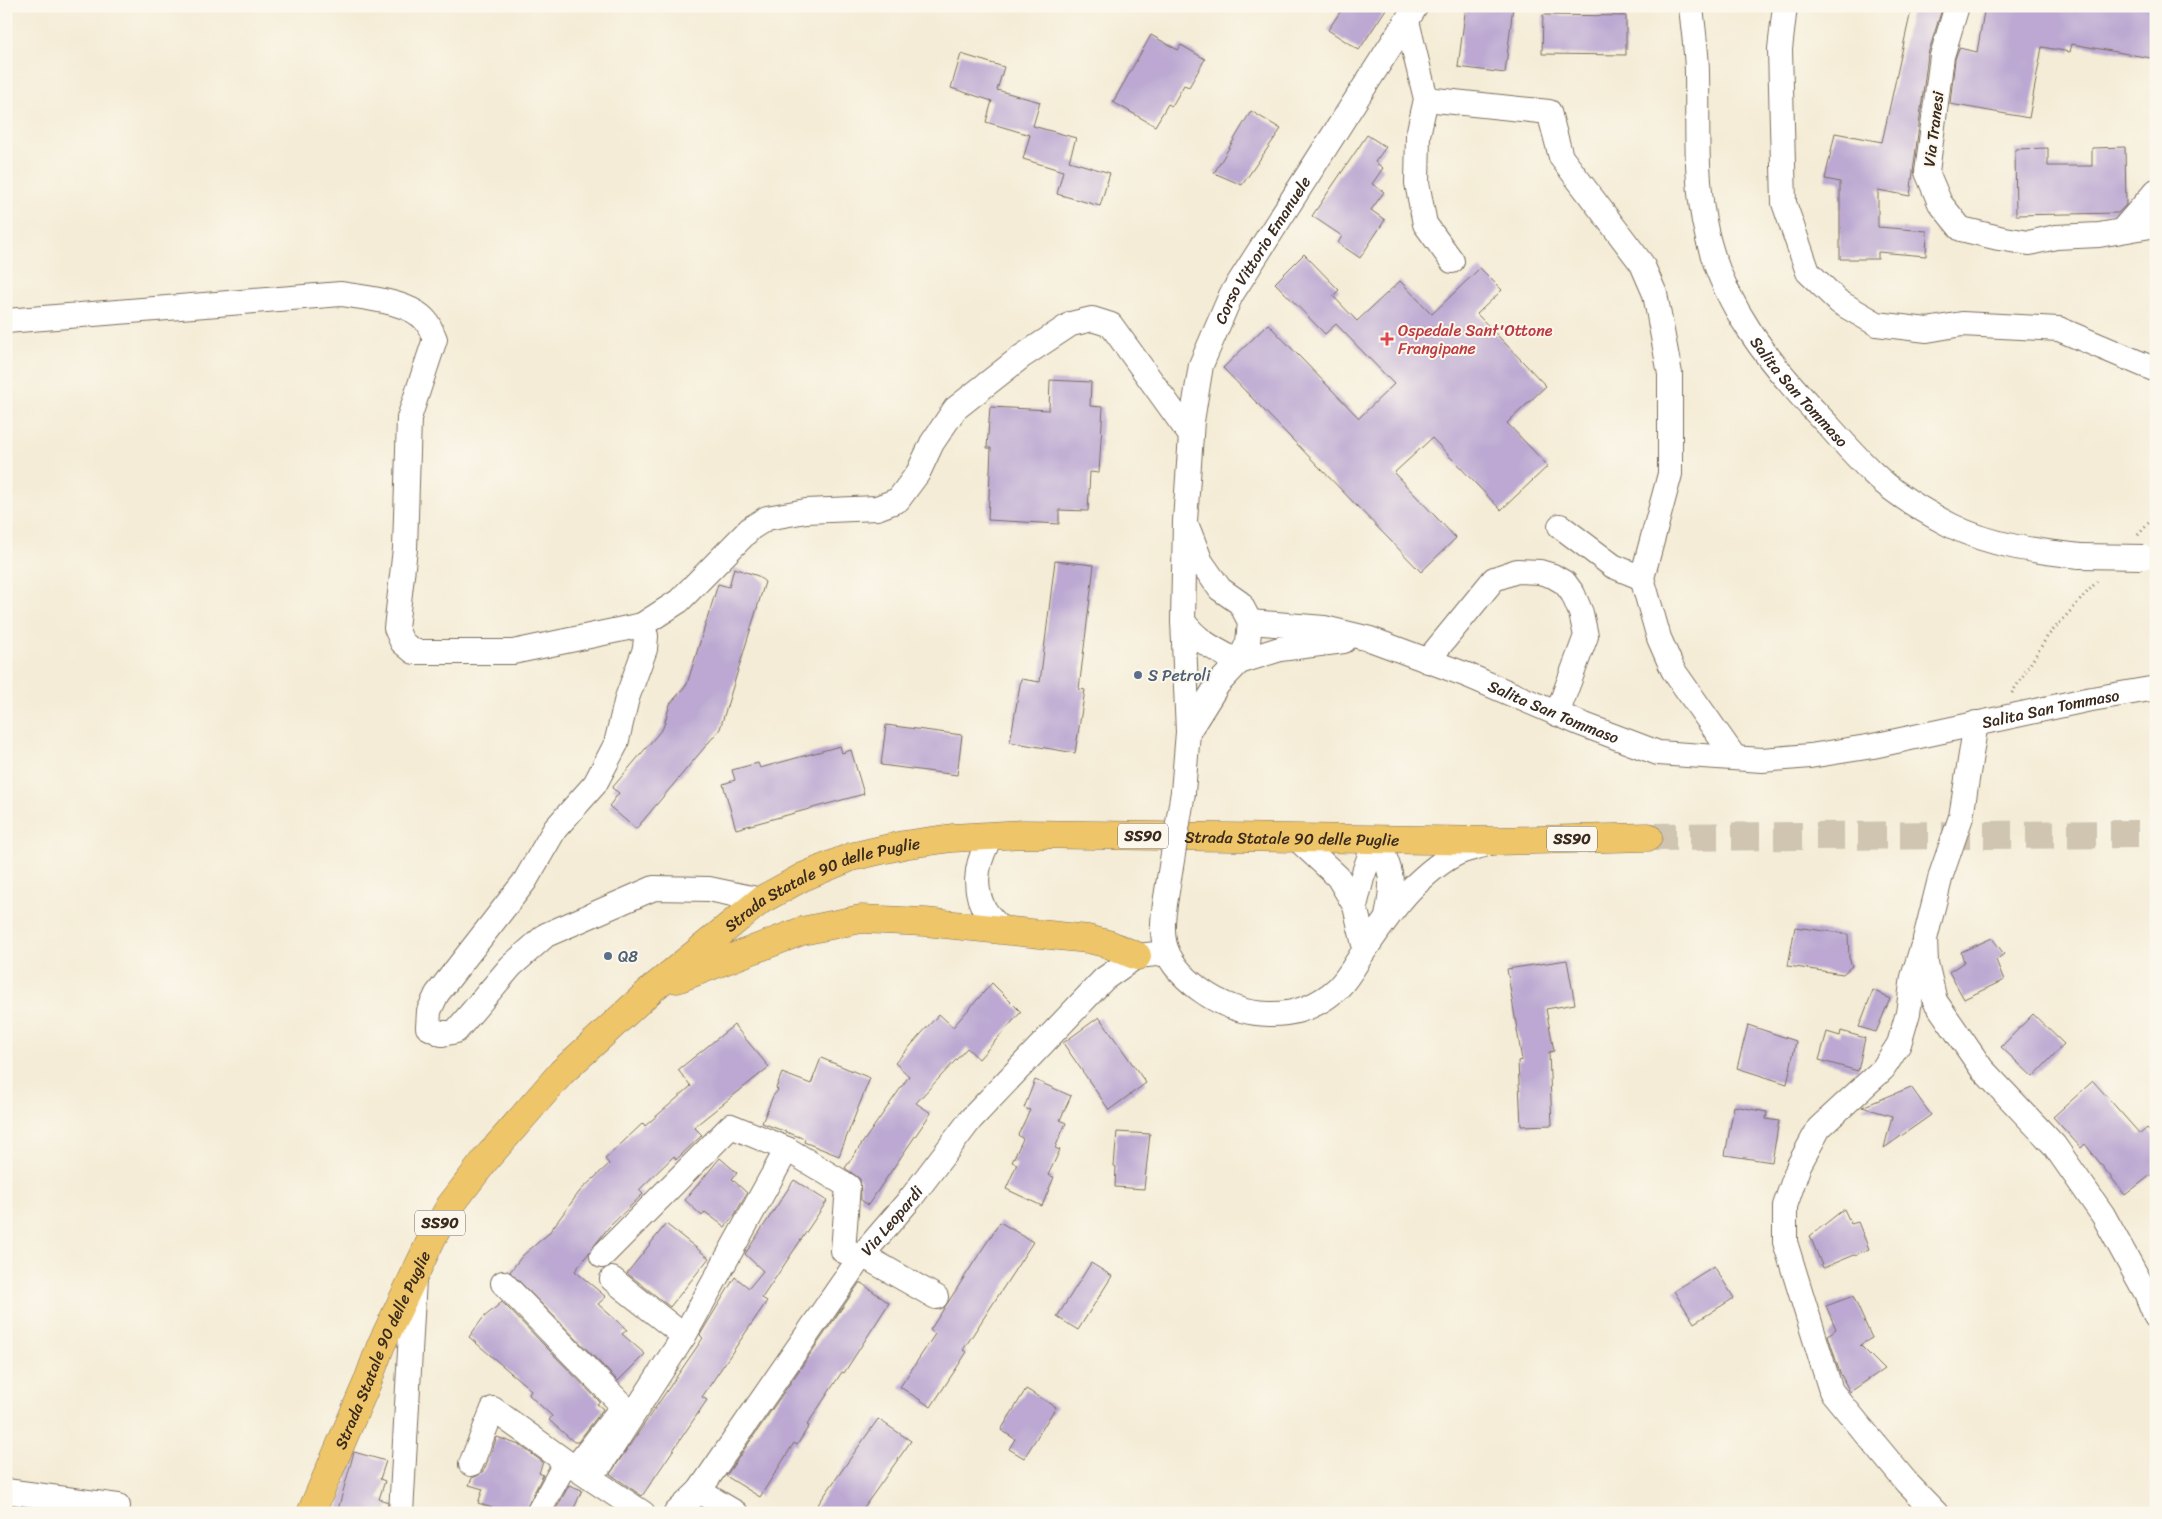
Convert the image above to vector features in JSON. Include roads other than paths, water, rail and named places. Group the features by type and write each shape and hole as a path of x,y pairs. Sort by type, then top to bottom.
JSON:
{"main road":[{"name":"Strada Statale 90 delle Puglie","path":"311,1513 382,1345 414,1275 450,1206 486,1159 562,1072 652,989 761,900 803,877 851,857 923,842 952,838 1024,834 1496,841 1648,838"},
{"path":"652,989 802,932 861,919 925,922 1088,939 1108,944 1137,956"}],"street":[{"name":"Salita San Tommaso","path":"1691,6 1697,71 1697,161 1704,221 1719,276 1758,345 1790,385 1874,474 1907,500 1952,526 1985,540 2025,550 2080,556 2144,551"},
{"path":"1785,6 1780,49 1784,202 1808,272 1840,302 1877,324 1927,330 1962,324 2059,329 2156,370"},
{"name":"Via Tranesi","path":"1957,6 1942,56 1927,172 1940,203 1961,228 2009,240 2029,242 2156,225"},
{"path":"1411,14 1426,99 1418,135 1417,183 1425,224 1452,261"},
{"name":"Corso Vittorio Emanuele","path":"1411,14 1231,296 1201,365 1191,436 1184,522 1183,621 1188,732 1183,792 1162,922 1166,953 1182,976 1213,999 1238,1010 1275,1016 1296,1011 1316,1003 1338,988 1386,919 1425,876 1457,853 1496,841"},
{"path":"1426,99 1549,112 1561,157 1642,264 1655,294 1670,374 1670,474 1642,578 1659,638 1673,670 1735,758"},
{"path":"2124,229 2156,191"},
{"path":"6,321 341,294 387,302 410,310 426,321 435,339 409,418 405,549 396,628 402,642 414,652 514,652 642,625 679,601 750,528 767,518 806,511 876,508 898,500 918,473 932,443 955,409 1021,357 1071,324 1092,318 1111,325 1191,436"},
{"name":"Corso Vittorio Emanuele","path":"1184,522 1201,562 1220,588 1240,603 1250,622 1248,642 1239,662 1218,684 1188,732"},
{"path":"1560,526 1613,566 1642,578"},
{"path":"1427,661 1494,579 1517,571 1540,572 1554,576 1565,583 1573,594 1581,613 1586,636 1557,714"},
{"path":"1220,588 1200,599 1183,621 1193,635 1212,649 1239,662"},
{"name":"Salita San Tommaso","path":"1250,622 1324,628 1370,639 1467,675 1557,714 1658,753 1762,760 1810,756 1873,746 2086,700 2156,688"},
{"path":"642,625 646,636 645,649 626,698 616,744 595,784 555,829 525,881 437,994 428,1011 428,1027 442,1034 456,1031 511,966 546,935 654,888 709,889 761,900"},
{"name":"Salita San Tommaso","path":"1239,662 1280,649 1323,642 1370,639"},
{"path":"1936,1513 1907,1483 1831,1391 1785,1242 1785,1206 1799,1165 1819,1128 1884,1069 1899,1044 1908,1013 1913,977 1925,939 1941,875 1961,817 1986,721"},
{"path":"991,836 980,856 978,892 984,908 1003,931"},
{"path":"1295,837 1338,877 1355,906 1365,949"},
{"path":"1355,906 1362,878 1376,838"},
{"name":"Corso Vittorio Emanuele","path":"1376,838 1390,870 1392,890 1386,919"},
{"path":"1925,939 1926,963 1935,1001 1982,1069 2054,1145 2103,1216 2146,1293 2156,1317"},
{"path":"1137,956 1166,953"},
{"name":"Via Leopardi","path":"676,1513 698,1491 862,1255 911,1198 970,1119 1104,979 1137,956"},
{"path":"602,1256 732,1126 787,1149 848,1186 843,1251 862,1255 936,1297"},
{"path":"602,1463 684,1336 787,1149"},
{"path":"401,1513 414,1275"},
{"path":"612,1278 684,1336"},
{"path":"503,1282 623,1406 570,1465 538,1513"},
{"path":"471,1464 493,1409 570,1465 643,1513"},
{"path":"6,1491 118,1506 116,1513"},
{"path":"698,1491 736,1513"}],"tunnel":[{"path":"1648,837 2156,834"}],"place":[{"name":"Ospedale Sant'Ottone Frangipane","path":"1387,339"},
{"name":"S Petroli","path":"1138,675"},
{"name":"Q8","path":"608,956"}]}
